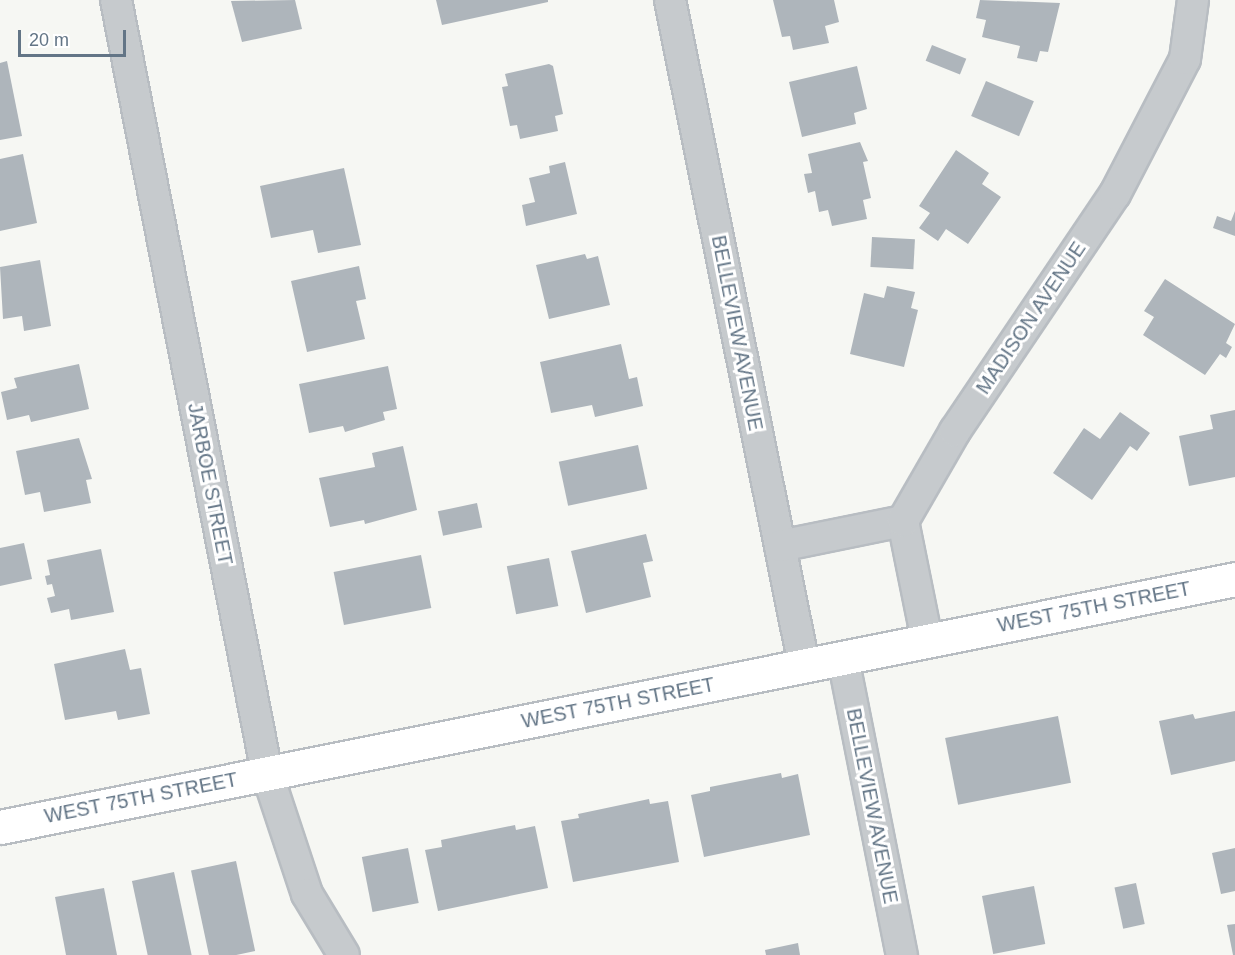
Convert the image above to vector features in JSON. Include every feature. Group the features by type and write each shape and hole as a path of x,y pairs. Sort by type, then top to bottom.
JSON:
{"main road":[{"name":"WEST 75TH STREET","path":"0,826 1235,579"}],"street":[{"name":"JARBOE STREET","path":"116,0 267,773 307,894 344,955"},
{"name":"BELLEVIEW AVENUE","path":"670,0 804,665"},
{"name":"MADISON AVENUE","path":"903,521 955,431 1115,194 1185,59 1193,0"},
{"path":"780,546 903,521 927,640"},
{"name":"BELLEVIEW AVENUE","path":"843,658 902,955"}],"building":[{"path":"295,0 302,29 242,42 231,1"},
{"path":"436,0 548,0 548,2 442,25"},
{"path":"773,0 834,0 839,22 825,26 829,43 793,50 790,36 782,37"},
{"path":"980,0 1060,3 1048,52 1040,51 1037,62 1017,58 1020,46 982,37 986,20 976,18"},
{"path":"932,45 966,59 960,75 926,61"},
{"path":"7,61 22,136 0,140 0,63"},
{"path":"549,64 553,66 563,114 555,116 558,131 520,139 517,125 510,126 502,87 508,86 505,74"},
{"path":"857,66 867,109 854,113 856,124 802,137 789,82"},
{"path":"986,81 1034,101 1019,136 971,116"},
{"path":"860,142 868,161 863,162 871,198 863,200 867,219 832,226 828,210 819,212 815,191 808,193 804,174 812,173 808,154"},
{"path":"956,150 989,173 982,184 1001,197 968,244 946,229 938,241 919,228 930,213 919,206"},
{"path":"23,154 37,223 0,231 0,159"},
{"path":"565,162 577,214 526,226 522,205 535,202 529,178 550,173 549,166"},
{"path":"344,168 361,245 318,253 313,230 271,238 260,186"},
{"path":"1235,211 1235,236 1213,228 1217,216 1231,221"},
{"path":"872,237 915,239 913,269 870,267"},
{"path":"585,254 587,259 598,256 610,305 549,319 536,265"},
{"path":"40,260 51,326 24,331 22,316 3,319 0,267"},
{"path":"359,266 366,299 356,301 365,339 307,352 291,281"},
{"path":"1165,279 1235,324 1226,343 1232,347 1226,358 1220,354 1205,375 1143,335 1154,317 1144,311"},
{"path":"887,286 915,292 911,308 918,310 904,367 850,354 864,293 884,298"},
{"path":"621,344 629,379 637,377 643,406 595,417 592,405 551,413 540,362"},
{"path":"79,364 89,409 31,422 29,415 7,420 1,392 17,388 14,378"},
{"path":"388,366 397,409 383,412 385,420 345,432 343,426 309,433 299,384"},
{"path":"1235,410 1235,477 1189,486 1179,436 1213,429 1210,415"},
{"path":"1120,412 1150,433 1137,451 1130,446 1092,500 1053,473 1084,428 1100,439"},
{"path":"79,438 92,479 86,480 91,503 44,512 40,492 25,495 16,451"},
{"path":"638,445 647,489 568,506 559,462"},
{"path":"403,446 417,510 365,524 364,520 330,527 319,478 375,467 372,453"},
{"path":"477,503 482,527 443,536 438,511"},
{"path":"646,534 653,561 643,563 651,597 586,613 571,551"},
{"path":"24,543 32,579 0,586 0,548"},
{"path":"101,549 114,612 71,620 69,609 51,613 47,598 55,596 52,584 47,585 45,576 50,575 47,560"},
{"path":"421,555 431,608 344,625 334,572"},
{"path":"549,558 558,606 516,614 507,566"},
{"path":"125,649 130,670 141,668 150,714 118,720 116,711 65,720 54,664"},
{"path":"1235,711 1235,761 1171,775 1159,721 1193,714 1195,719"},
{"path":"1058,716 1071,783 958,805 945,738"},
{"path":"781,773 782,778 798,774 810,835 704,857 691,795 710,791 710,787"},
{"path":"649,799 650,804 668,801 679,862 573,882 561,821 579,818 578,814"},
{"path":"515,825 516,830 535,826 548,888 438,911 425,850 442,847 441,840"},
{"path":"408,848 419,903 373,912 362,857"},
{"path":"1235,848 1235,891 1221,894 1212,853"},
{"path":"236,861 255,951 236,955 209,955 191,871"},
{"path":"174,872 192,955 148,955 132,881"},
{"path":"1136,883 1145,924 1123,929 1114,888"},
{"path":"1034,886 1045,944 993,954 982,896"},
{"path":"104,888 117,955 66,955 55,897"},
{"path":"1235,924 1235,955 1233,955 1227,925"},
{"path":"798,943 800,955 766,955 765,950"}]}
